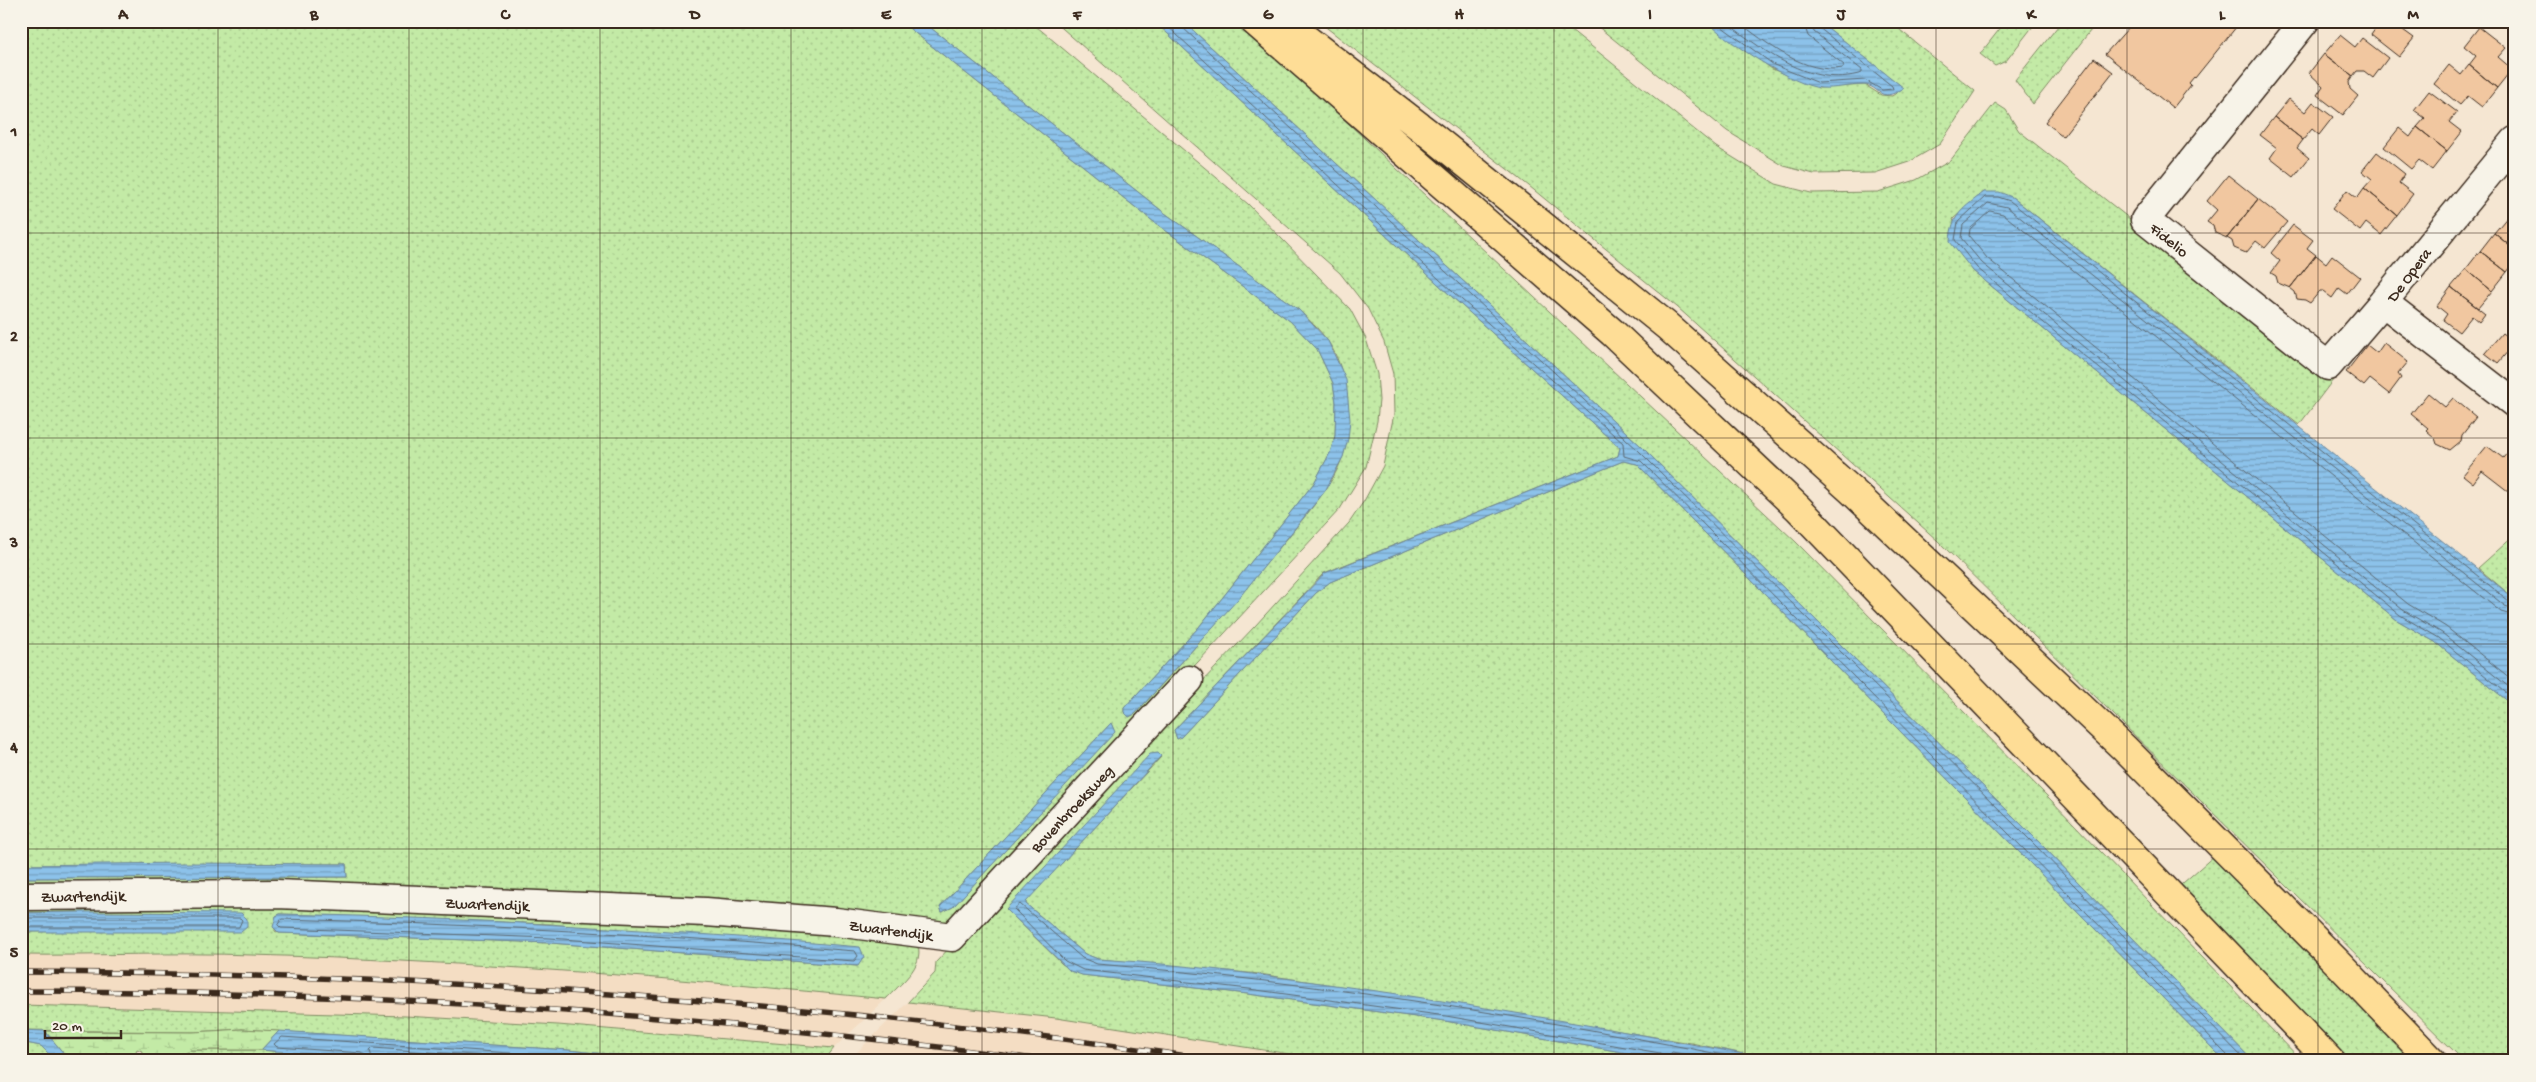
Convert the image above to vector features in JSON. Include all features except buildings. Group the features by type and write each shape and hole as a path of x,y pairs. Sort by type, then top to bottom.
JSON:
{"highway":[{"path":"1254,21 1612,332 1798,508 2330,1061"},
{"path":"1284,21 1433,137 1667,326 1851,490 2124,748 2341,966 2432,1061"}],"street":[{"name":"Fidelio","path":"2305,21 2145,220 2328,366 2383,302"},
{"name":"De Opera","path":"2515,141 2383,302 2515,404"},
{"name":"Bovenbroeksweg","path":"952,937 1189,680"},
{"name":"Zwartendijk","path":"21,896 277,894 696,912 836,922 952,937"}],"shaded area":[{"path":"250,954 432,962 670,978 886,999 834,1048 558,1025 405,1016 21,1005 21,955"},
{"path":"908,1002 1056,1018 1335,1061 894,1061 853,1056"}],"green space":[{"path":"21,21 900,21 1154,222 1290,321 1317,349 1333,383 1336,402 1335,436 1330,453 1314,483 1199,627 1124,708 1124,712 1129,717 1135,714 1193,650 1268,562 1310,510 1332,479 1343,456 1348,428 1347,397 1340,366 1327,340 1299,310 1162,211 922,21 1030,21 1248,204 1350,309 1366,339 1377,374 1379,400 1377,421 1366,467 1340,509 1133,732 948,923 21,889 21,878 347,877 346,864 21,865","holes":["1111,723 1114,732 953,907 942,912 940,907"]},
{"path":"1054,21 1154,21 1450,295 1620,448 1618,456 1324,573 1174,730 1177,739 1181,737 1316,593 1330,582 1623,461 1637,464 2225,1061 1778,1061 1691,1043 1452,1003 1259,974 1098,959 1085,954 1026,904 1026,901 1161,757 1006,909 1062,964 1082,975 1248,994 1445,1021 1673,1061 1335,1061 1056,1018 908,1002 935,973 936,962 1255,626 1349,523 1364,501 1383,466 1394,414 1393,374 1384,342 1368,309 1340,273"},
{"path":"1183,21 1235,21 1349,124 1796,542 2049,798 2302,1061 2253,1061 2034,837 1642,447"},
{"path":"1318,21 1560,21 1716,147 1776,184 1811,193 1878,192 1916,180 1950,161 1995,103 2006,110 2019,131 2333,380 2299,425 2012,197 1984,192 1953,219 1973,271 2397,620 2435,642 2515,707 2515,1061 2464,1061 1938,541 1677,307 1529,186"},
{"path":"1591,21 1707,21 1772,69 1819,88 1865,85 1881,95 1892,96 1903,88 1819,21 1889,21 1975,91 1940,144 1909,162 1875,173 1814,174 1784,166 1727,131"},
{"path":"2006,21 2037,21 2006,61 1995,66 1980,54"},
{"path":"2062,21 2098,21 2033,104 2015,80"},
{"path":"2515,535 2515,599 2478,568"},
{"path":"2215,855 2414,1061 2344,1061 2175,890"},
{"path":"184,901 705,920 918,945 919,953 918,961 910,975 886,999 649,977 411,961 223,954 21,955 21,932 84,931 84,912 21,913 21,903","holes":["280,914 551,924 864,957 857,966 550,943 279,933 275,931 276,916"]},
{"path":"21,1005 405,1016 558,1025 834,1048 824,1061 671,1061 568,1050 242,1029 193,1032 21,1030"},
{"path":"242,1029 279,1031 261,1050 189,1050 181,1054 177,1061 140,1061 142,1051 137,1049 132,1061 70,1061 45,1031 193,1032"},
{"path":"21,1042 41,1046 56,1061 21,1061"},
{"path":"189,1050 261,1050 393,1061 177,1061 181,1054"}],"water":[{"path":"900,21 922,21 1162,211 1299,310 1328,341 1346,380 1350,420 1348,439 1343,457 1325,491 1238,599 1135,714 1129,717 1124,712 1124,708 1199,627 1314,483 1330,453 1335,436 1336,402 1333,383 1317,349 1290,321 1154,222"},
{"path":"1154,21 1183,21 1642,447 2034,837 2253,1061 2225,1061 1637,464 1623,461 1330,582 1316,593 1181,737 1177,739 1174,730 1325,573 1618,456 1620,448 1450,295"},
{"path":"1707,21 1819,21 1904,88 1895,93 1884,95 1869,86 1863,85 1821,88 1794,80 1729,40"},
{"path":"1984,192 1999,192 2012,197 2515,599 2515,707 2435,642 2397,620 1973,271 1950,242 1951,232 1960,212"},
{"path":"1111,723 1115,732 953,907 942,912 940,907"},
{"path":"1158,753 1161,756 1026,902 1026,904 1085,954 1098,959 1208,969 1391,993 1682,1042 1778,1061 1673,1061 1445,1021 1248,994 1082,975 1070,971 1006,909 1150,754"},
{"path":"346,864 347,877 21,878 21,865"},
{"path":"21,913 241,913 247,919 247,927 241,932 21,932"},
{"path":"280,914 498,922 715,935 860,947 864,957 858,966 550,943 279,933 273,927 276,916"},
{"path":"21,1030 45,1031 70,1061 56,1061 41,1046 21,1042"},
{"path":"279,1031 568,1050 671,1061 393,1061 261,1050"}],"railway":[{"path":"21,972 322,978 622,995 922,1022 1072,1040 1221,1061"},
{"path":"21,991 279,995 536,1009 793,1031 1049,1061"}]}
